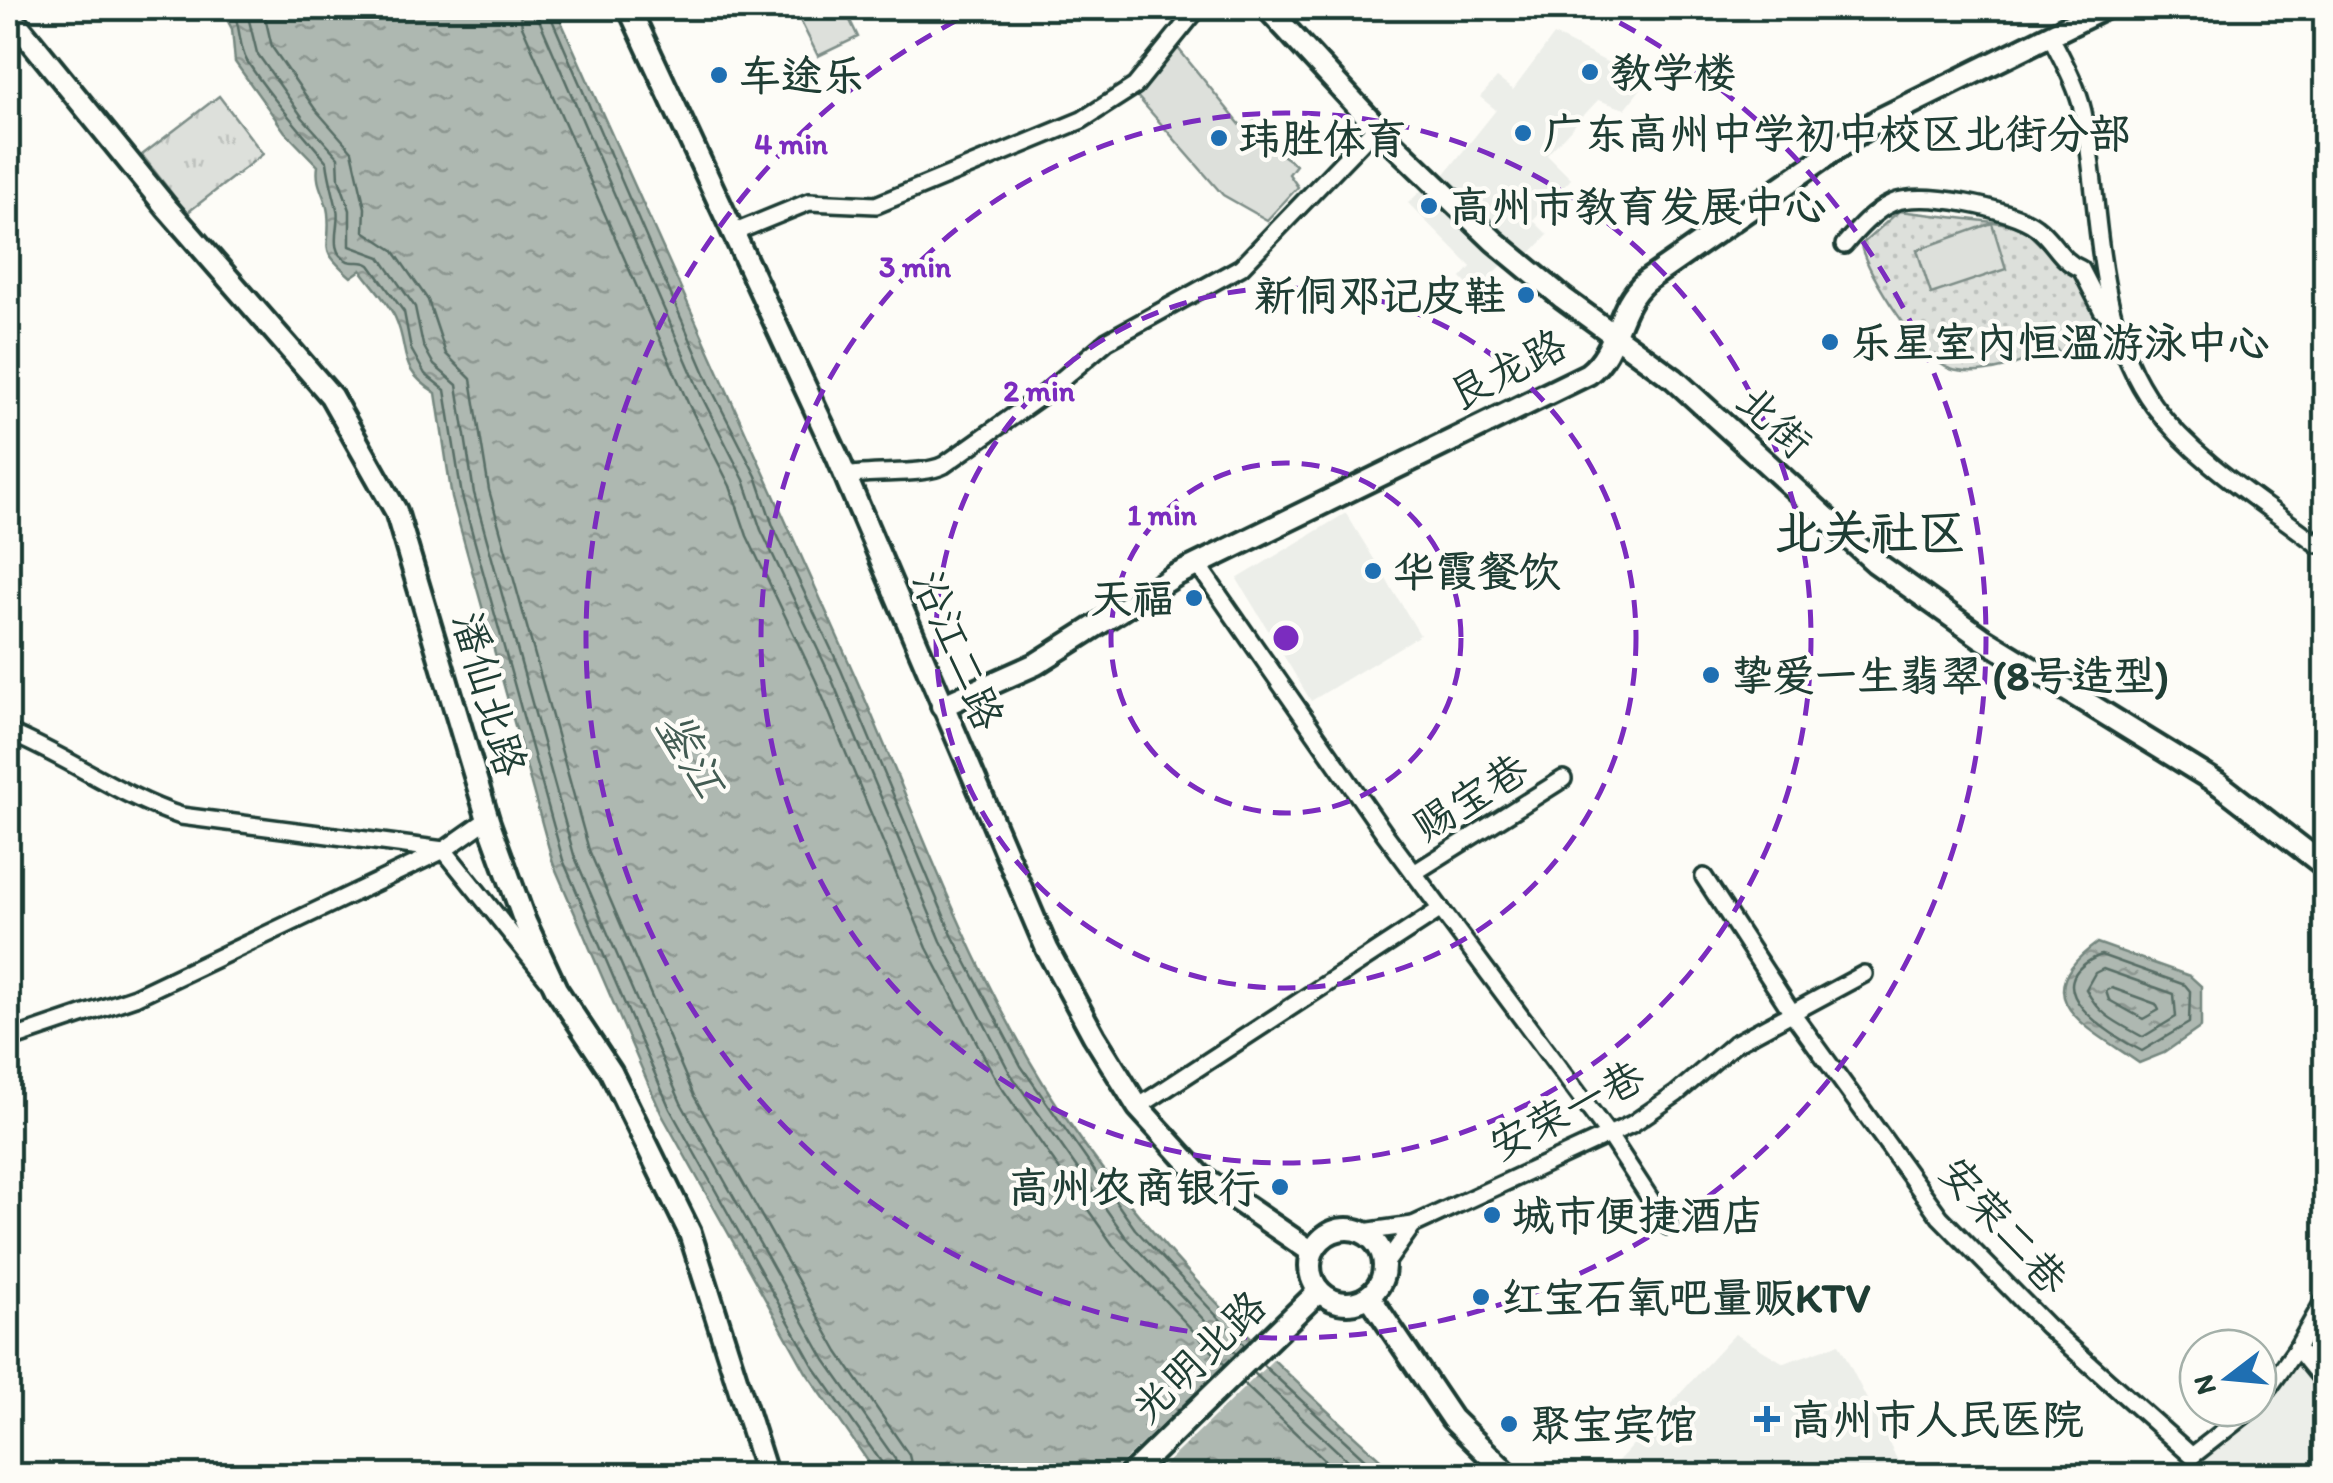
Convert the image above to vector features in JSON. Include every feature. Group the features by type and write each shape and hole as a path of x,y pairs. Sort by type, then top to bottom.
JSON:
{"street":[{"name":"沿江二路","path":"629,8 846,476 1047,949 1138,1107 1200,1175 1312,1252"},
{"path":"733,232 808,202 876,205 1082,120 1135,86 1198,8"},
{"name":"北街","path":"1267,8 1376,127 1518,262 1674,379 1822,518 1901,582 1982,638 2220,784 2326,867"},
{"name":"艮龙路","path":"942,706 1026,670 1150,590 1578,380 1608,354 1622,311 1646,281 1759,206 1844,143 1924,95 2105,8"},
{"name":"潘仙北路","path":"8,14 166,207 331,396 396,511 488,818 525,922 556,989 610,1072 690,1233 766,1476"},
{"path":"2050,35 2082,108 2115,320 2143,388 2167,421 2206,458 2321,538"},
{"path":"846,476 879,470 928,473 944,466 1047,392 1106,341 1241,267 1376,127"},
{"path":"1844,244 1897,201 1940,200 2006,212 2034,225 2066,263 2081,269 2102,310 2115,320"},
{"path":"1198,566 1414,873 1608,1134 1668,1226"},
{"path":"8,732 53,750 156,808 181,816 444,850 528,960 556,989"},
{"name":"赐宝巷","path":"1414,873 1563,779"},
{"path":"8,1040 134,997 444,850 488,818"},
{"path":"1704,877 1793,1014"},
{"path":"1138,1107 1441,910"},
{"name":"安荣一巷","path":"1413,1224 1657,1109 1734,1044 1864,974"},
{"name":"安荣二巷","path":"1793,1014 1940,1217 2047,1326 2192,1456 2228,1428"},
{"path":"1413,1224 1369,1296 1348,1303 1319,1291 1310,1272 1312,1252 1318,1241 1339,1229 1363,1232 1413,1224"},
{"path":"1363,1232 1378,1246 1384,1266"},
{"name":"光明北路","path":"1129,1476 1319,1291"},
{"path":"1369,1296 1452,1419 1510,1476"},
{"path":"2278,1375 2326,1297"},
{"path":"2297,1348 2326,1384"}],"shaded area":[{"name":"广东高州中学初中校区北街分部","path":"1554,35 1646,82 1625,109 1598,100 1547,155 1571,179 1533,220 1548,235 1527,257 1444,175 1496,110 1480,97 1497,78 1513,90"},
{"name":"广东高州中学初中校区北街分部","path":"1426,186 1503,264 1475,293 1461,278 1471,267 1408,203"},
{"path":"1346,513 1420,635 1311,701 1237,579"},
{"name":"高州市人民医院","path":"1735,1334 1784,1363 1839,1344 1905,1475 1605,1475"},
{"name":"高州市人民医院","path":"2300,1366 2325,1403 2325,1475 2172,1476 2240,1428 2278,1428 2279,1382"}],"green space":[{"path":"794,8 844,8 858,37 818,56"},
{"name":"玮胜体育","path":"1177,47 1242,127 1254,122 1272,148 1296,165 1289,174 1298,187 1267,220 1223,195 1136,95"},
{"path":"219,96 263,154 187,213 142,155"},
{"path":"1899,211 2010,224 2026,231 2065,269 2087,283 2096,320 2095,341 2066,361 2053,345 2018,363 1989,371 1962,372 1939,362 1897,314 1873,275 1861,245"},
{"path":"1992,223 2006,269 1931,294 1917,250"}],"water":[{"name":"鉴江","path":"221,8 555,8 851,667 978,963 1028,1058 1106,1174 1196,1281 1295,1381 1398,1475 880,1476 874,1470 806,1372 661,1113 553,863 452,498 436,393 409,367 400,329 379,293 361,270 351,277 329,253 328,213 318,166 285,132 235,62 232,29"},
{"path":"2097,943 2190,976 2201,986 2201,1027 2164,1053 2139,1063 2085,1025 2064,997 2064,981 2075,963"}],"pier":[{"path":"1255,1335 1276,1357 1153,1476 1109,1475"}],"place":[{"name":"教学楼","path":"1590,72"},
{"name":"车途乐","path":"719,75"},
{"name":"广东高州中学初中校区北街分部","path":"1523,133"},
{"name":"玮胜体育","path":"1219,138"},
{"name":"高州市教育发展中心","path":"1429,206"},
{"name":"新侗邓记皮鞋","path":"1526,295"},
{"name":"乐星室内恒温游泳中心","path":"1830,342"},
{"name":"华霞餐饮","path":"1373,571"},
{"name":"天福","path":"1194,598"},
{"name":"挚爱一生翡翠 (8号造型)","path":"1711,675"},
{"name":"高州农商银行","path":"1280,1187"},
{"name":"城市便捷酒店","path":"1492,1215"},
{"name":"红宝石氧吧量贩KTV","path":"1481,1297"},
{"name":"高州市人民医院","path":"1767,1419"},
{"name":"聚宝宾馆","path":"1509,1424"}],"district":[{"name":"北关社区","path":"1870,532"}]}
